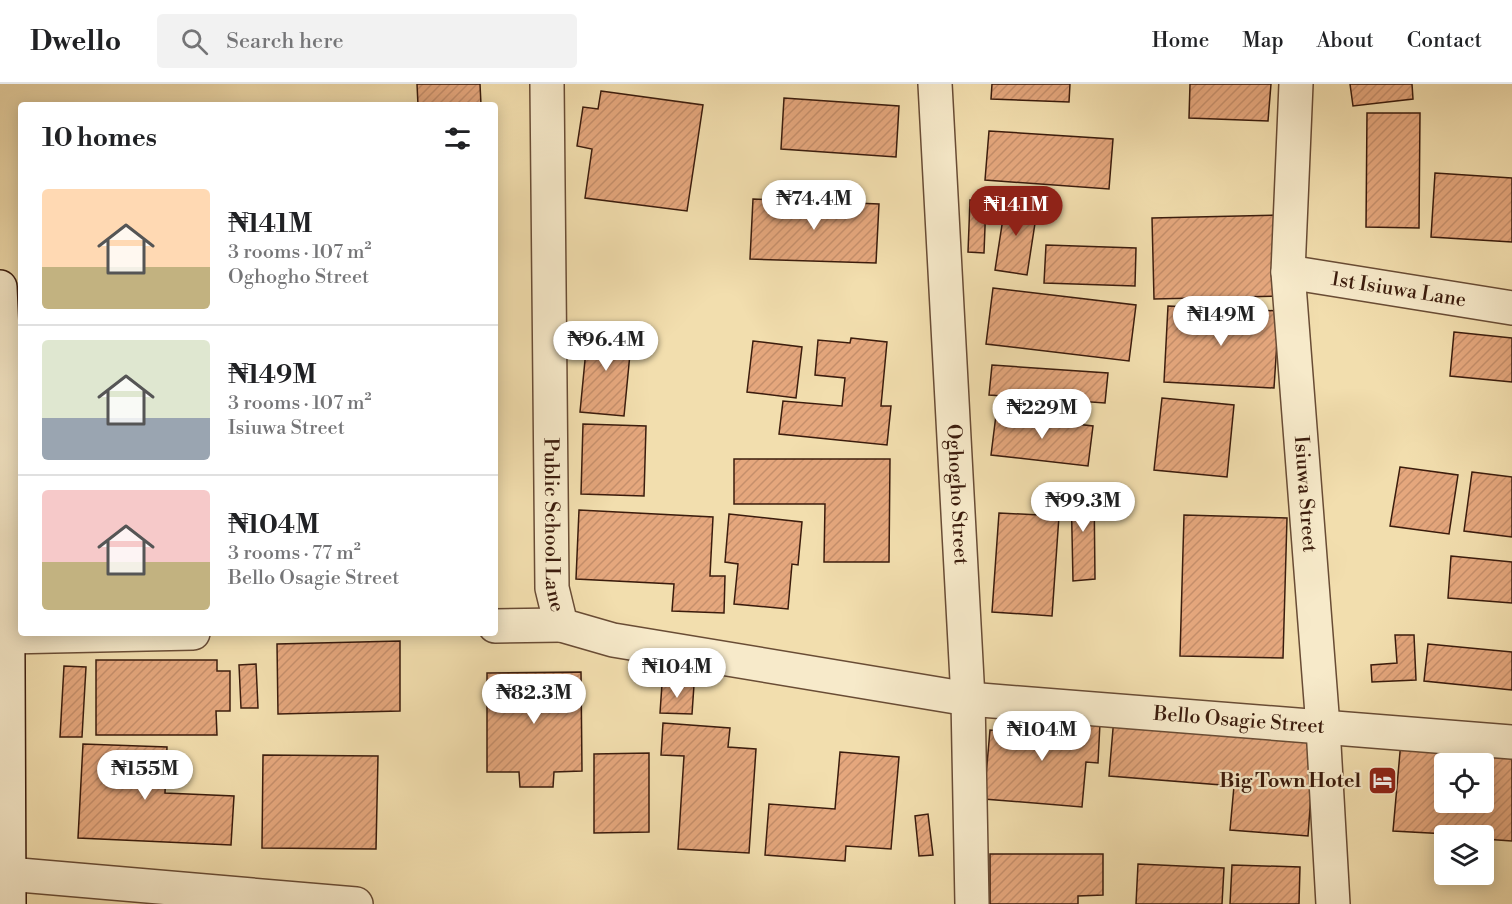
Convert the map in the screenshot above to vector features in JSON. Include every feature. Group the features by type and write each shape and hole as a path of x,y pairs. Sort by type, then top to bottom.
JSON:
{"street":[{"name":"Public School Lane","path":"547,84 552,588 561,625 613,640 968,699"},
{"name":"Oghogho Street","path":"935,84 968,699 972,904"},
{"name":"Isiuwa Street","path":"1296,84 1288,272 1323,727 1333,904"},
{"name":"1st Isiuwa Lane","path":"1288,272 1512,308"},
{"path":"0,287 7,443 8,889 356,904"},
{"path":"498,626 561,625"},
{"path":"7,637 54,636"},
{"name":"Bello Osagie Street","path":"968,699 1512,742"}],"building":[{"path":"417,84 480,84 481,102 418,102"},
{"path":"992,84 1070,84 1069,102 991,99"},
{"path":"1190,84 1271,84 1268,121 1189,118"},
{"path":"1350,84 1412,84 1413,99 1353,106"},
{"path":"601,91 703,105 687,211 585,198 592,149 577,146 583,107 598,109"},
{"path":"784,98 899,106 896,157 781,149"},
{"path":"1367,113 1420,113 1419,228 1366,227"},
{"path":"989,131 1113,139 1109,189 985,180"},
{"path":"1435,173 1512,178 1512,242 1431,237"},
{"path":"753,199 879,204 876,263 750,259"},
{"path":"1006,199 1038,204 1027,275 995,270"},
{"path":"970,200 986,201 984,253 968,252"},
{"path":"1278,215 1279,296 1154,299 1152,218"},
{"path":"1046,245 1136,248 1135,286 1044,283"},
{"path":"993,288 1136,305 1129,361 986,344"},
{"path":"1168,306 1279,311 1274,388 1164,382"},
{"path":"588,329 632,333 624,416 580,412"},
{"path":"1454,332 1512,338 1512,382 1450,376"},
{"path":"851,338 887,342 881,406 891,406 887,445 779,434 783,401 842,406 845,378 815,375 818,340 850,343"},
{"path":"753,341 802,347 796,398 747,392"},
{"path":"992,365 1108,373 1105,403 989,395"},
{"path":"1162,398 1234,405 1227,477 1154,470"},
{"path":"996,415 1093,426 1088,466 991,455"},
{"path":"583,424 646,426 644,496 581,494"},
{"path":"734,459 890,459 889,562 824,562 825,504 734,504"},
{"path":"1400,467 1458,475 1449,534 1390,526"},
{"path":"1472,472 1512,477 1512,537 1464,531"},
{"path":"1071,486 1094,486 1095,579 1073,581"},
{"path":"579,510 713,517 710,576 725,576 724,613 672,611 674,584 576,579"},
{"path":"999,513 1059,516 1052,616 992,612"},
{"path":"729,514 802,522 798,565 792,564 788,609 734,604 738,564 725,562"},
{"path":"1184,515 1287,518 1283,658 1180,656"},
{"path":"1451,556 1512,562 1512,603 1448,598"},
{"path":"1395,635 1414,635 1416,680 1372,682 1371,665 1397,663"},
{"path":"400,641 400,711 278,714 277,644"},
{"path":"1428,644 1512,652 1512,690 1424,681"},
{"path":"96,660 217,660 217,671 230,671 230,711 216,711 217,735 96,735"},
{"path":"256,664 258,708 241,708 239,665"},
{"path":"64,666 86,667 82,737 60,737"},
{"path":"581,672 582,771 554,772 553,787 520,787 519,772 487,772 487,673"},
{"path":"662,684 694,685 692,714 660,713"},
{"path":"1114,717 1321,733 1311,794 1308,836 1230,830 1234,786 1109,776"},
{"path":"1028,718 1100,723 1098,763 1086,762 1082,807 984,799 990,730 1027,733"},
{"path":"663,723 730,728 728,747 756,749 749,853 678,849 684,756 661,755"},
{"path":"1401,741 1512,750 1512,841 1494,840 1494,825 1434,825 1434,833 1393,831"},
{"path":"83,744 167,747 165,793 234,796 231,845 78,838"},
{"path":"840,752 899,757 891,849 846,846 845,861 765,855 769,804 835,809"},
{"path":"649,753 649,832 594,833 594,754"},
{"path":"263,755 378,756 376,849 262,848"},
{"path":"928,814 933,855 919,856 915,816"},
{"path":"990,854 1103,854 1103,895 1078,896 1078,904 990,904"},
{"path":"1138,864 1224,868 1222,904 1136,904"},
{"path":"1232,865 1300,867 1299,904 1230,904"}],"place":[{"name":"Big Town Hotel","path":"1382,781"}]}
